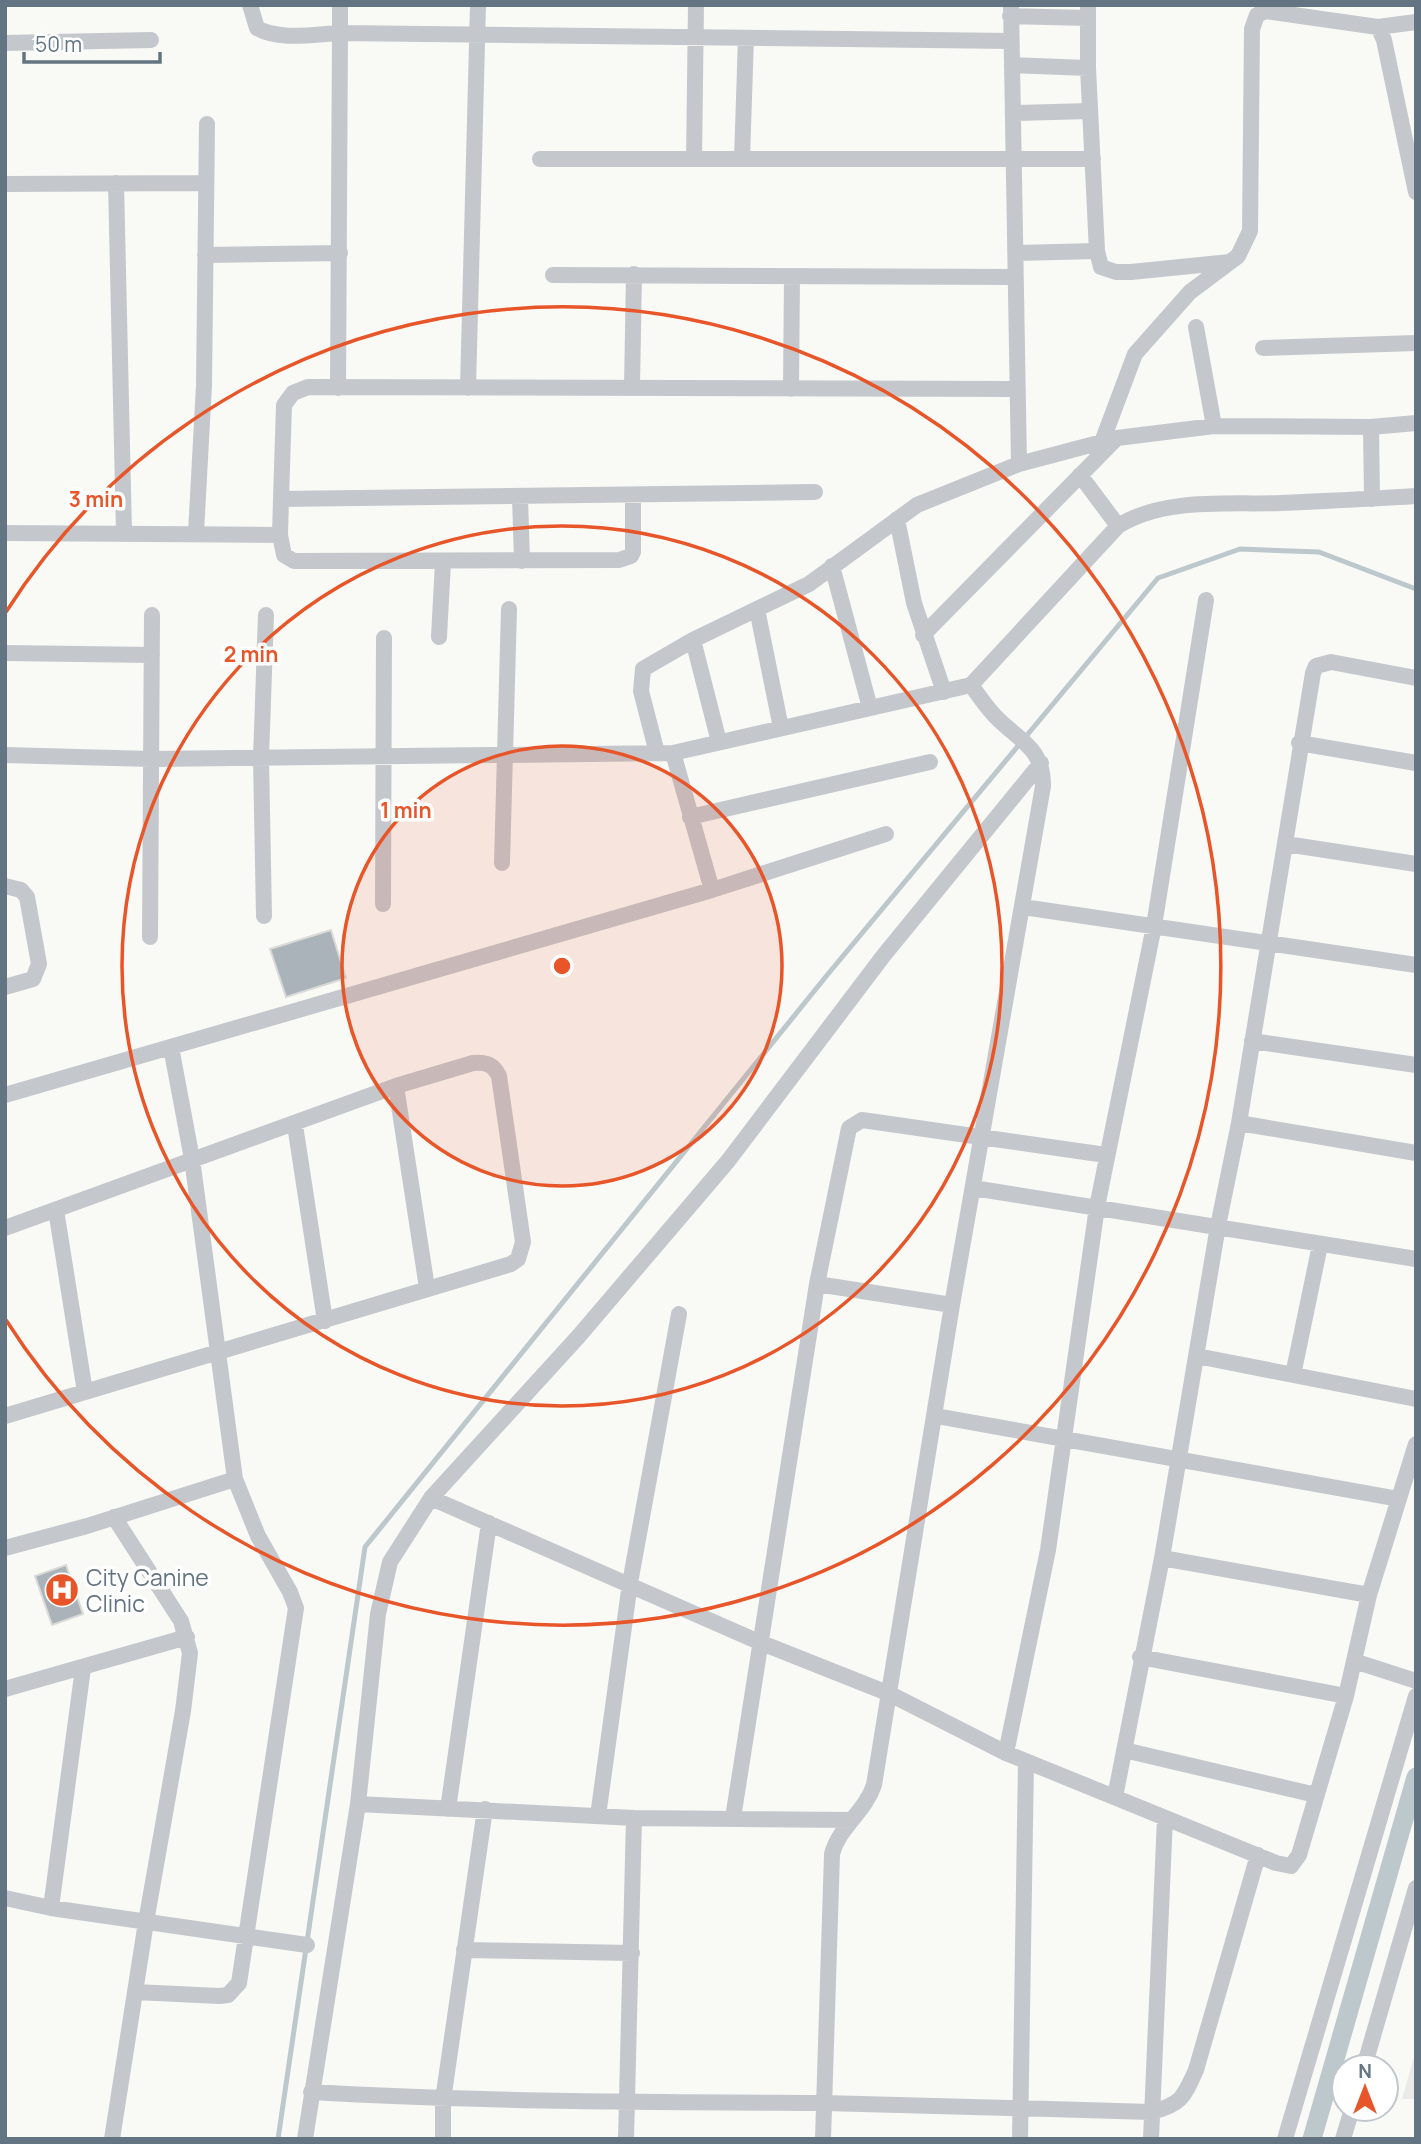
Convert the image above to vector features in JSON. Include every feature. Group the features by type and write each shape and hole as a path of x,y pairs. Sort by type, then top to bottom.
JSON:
{"street":[{"path":"250,5 252,22 263,31 292,35 478,33 1011,41"},
{"path":"338,388 341,253 340,5"},
{"path":"468,388 478,5"},
{"path":"694,159 696,5"},
{"path":"923,635 1080,475 1110,440 1135,354 1191,292 1231,262 1246,244 1250,231 1252,29 1256,10 1378,27 1416,22"},
{"path":"1019,464 1010,11 1088,12 1088,68 1097,251 1101,267 1116,272 1231,262"},
{"path":"1378,27 1384,40 1416,190"},
{"path":"742,159 746,38"},
{"path":"5,43 151,40"},
{"path":"1012,65 1088,68"},
{"path":"1013,113 1090,111"},
{"path":"197,533 204,385 207,124"},
{"path":"540,159 1093,159"},
{"path":"116,183 124,533"},
{"path":"5,184 206,183"},
{"path":"1016,253 1097,251"},
{"path":"205,254 341,253"},
{"path":"632,387 634,274"},
{"path":"553,275 1015,277"},
{"path":"791,388 792,277"},
{"path":"1196,327 1214,426"},
{"path":"1263,348 1416,343"},
{"path":"633,496 631,556 619,560 294,561 284,555 280,535 283,413 287,398 299,389 1016,388"},
{"path":"712,890 690,817 640,691 643,669 693,640 808,584 916,505 1019,464 1110,440 1214,426 1371,427 1416,424"},
{"path":"1371,427 1372,499"},
{"path":"1080,475 1118,526"},
{"path":"281,499 520,498 815,492"},
{"path":"5,755 151,759 665,753 971,685 1118,526 1133,516 1155,510 1194,506 1416,496"},
{"path":"520,498 522,561"},
{"path":"897,519 901,547 923,635 944,692"},
{"path":"5,533 280,535"},
{"path":"439,637 443,562"},
{"path":"832,566 870,708"},
{"path":"1006,1753 1048,1550 1097,1207 1154,926 1206,600"},
{"path":"502,863 509,609"},
{"path":"757,609 781,728"},
{"path":"150,937 152,615"},
{"path":"264,916 261,758 266,615"},
{"path":"383,904 384,638"},
{"path":"693,640 719,742"},
{"path":"5,653 152,655"},
{"path":"1115,1797 1140,1657 1162,1558 1177,1459 1239,1123 1286,844 1299,743 1316,666 1331,662 1416,678"},
{"path":"823,2139 832,1854 835,1842 870,1798 874,1785 952,1305 1043,786 1038,757 998,719 971,685"},
{"path":"1299,743 1416,763"},
{"path":"305,2139 358,1804 383,1584 394,1556 431,1498 578,1337 728,1161 1038,757"},
{"path":"690,817 930,762"},
{"path":"5,1095 712,890 886,834"},
{"path":"1286,844 1416,864"},
{"path":"5,886 21,890 27,897 39,964 39,972 33,979 5,987"},
{"path":"1023,907 1269,941 1416,965"},
{"path":"1252,1041 1416,1065"},
{"path":"135,1992 195,1997 228,1995 239,1983 296,1608 258,1536 235,1479 192,1160 171,1047"},
{"path":"5,1228 295,1125 396,1086 473,1063 485,1062 494,1067 499,1076 523,1250 511,1264 5,1416"},
{"path":"396,1086 427,1288"},
{"path":"733,1818 817,1284 845,1137 854,1121 982,1136 1106,1155"},
{"path":"1239,1123 1416,1153"},
{"path":"295,1125 325,1321"},
{"path":"973,1188 1416,1259"},
{"path":"56,1210 85,1392"},
{"path":"1293,1375 1320,1245"},
{"path":"817,1284 952,1305"},
{"path":"598,1816 629,1583 679,1314"},
{"path":"1197,1356 1416,1398"},
{"path":"936,1416 1399,1499"},
{"path":"431,1498 759,1642 890,1694 1006,1753 1284,1866 1296,1862 1346,1696 1369,1595 1416,1444"},
{"path":"5,1548 235,1479"},
{"path":"112,2139 189,1672 187,1637 181,1621 114,1517"},
{"path":"448,1809 489,1524"},
{"path":"1162,1558 1369,1595"},
{"path":"5,1689 187,1637"},
{"path":"1140,1657 1346,1696"},
{"path":"1354,1661 1416,1681"},
{"path":"51,1908 83,1668"},
{"path":"1285,2139 1416,1696"},
{"path":"1124,1750 1316,1795"},
{"path":"1020,2139 1026,1761"},
{"path":"358,1804 634,1818 852,1821"},
{"path":"443,2139 443,2100 485,1810"},
{"path":"626,2139 634,1818"},
{"path":"1151,2139 1165,1818"},
{"path":"311,2092 443,2100 627,2104 824,2104 1152,2112 1173,2107 1185,2095 1196,2070 1258,1855"},
{"path":"1368,2053 1416,1888"},
{"path":"5,1898 51,1908 307,1945"},
{"path":"464,1950 632,1953"}],"shaded area":[{"path":"1416,2050 1416,2099 1402,2099"}],"building":[{"path":"331,930 346,978 286,997 270,949"},
{"path":"66,1565 83,1614 52,1625 35,1576"}],"waterway":[{"path":"278,2139 365,1547 828,974 1158,578 1240,549 1319,552 1416,589"},
{"path":"1312,2139 1416,1777"}],"place":[{"name":"City Canine Clinic","path":"62,1590"}]}
